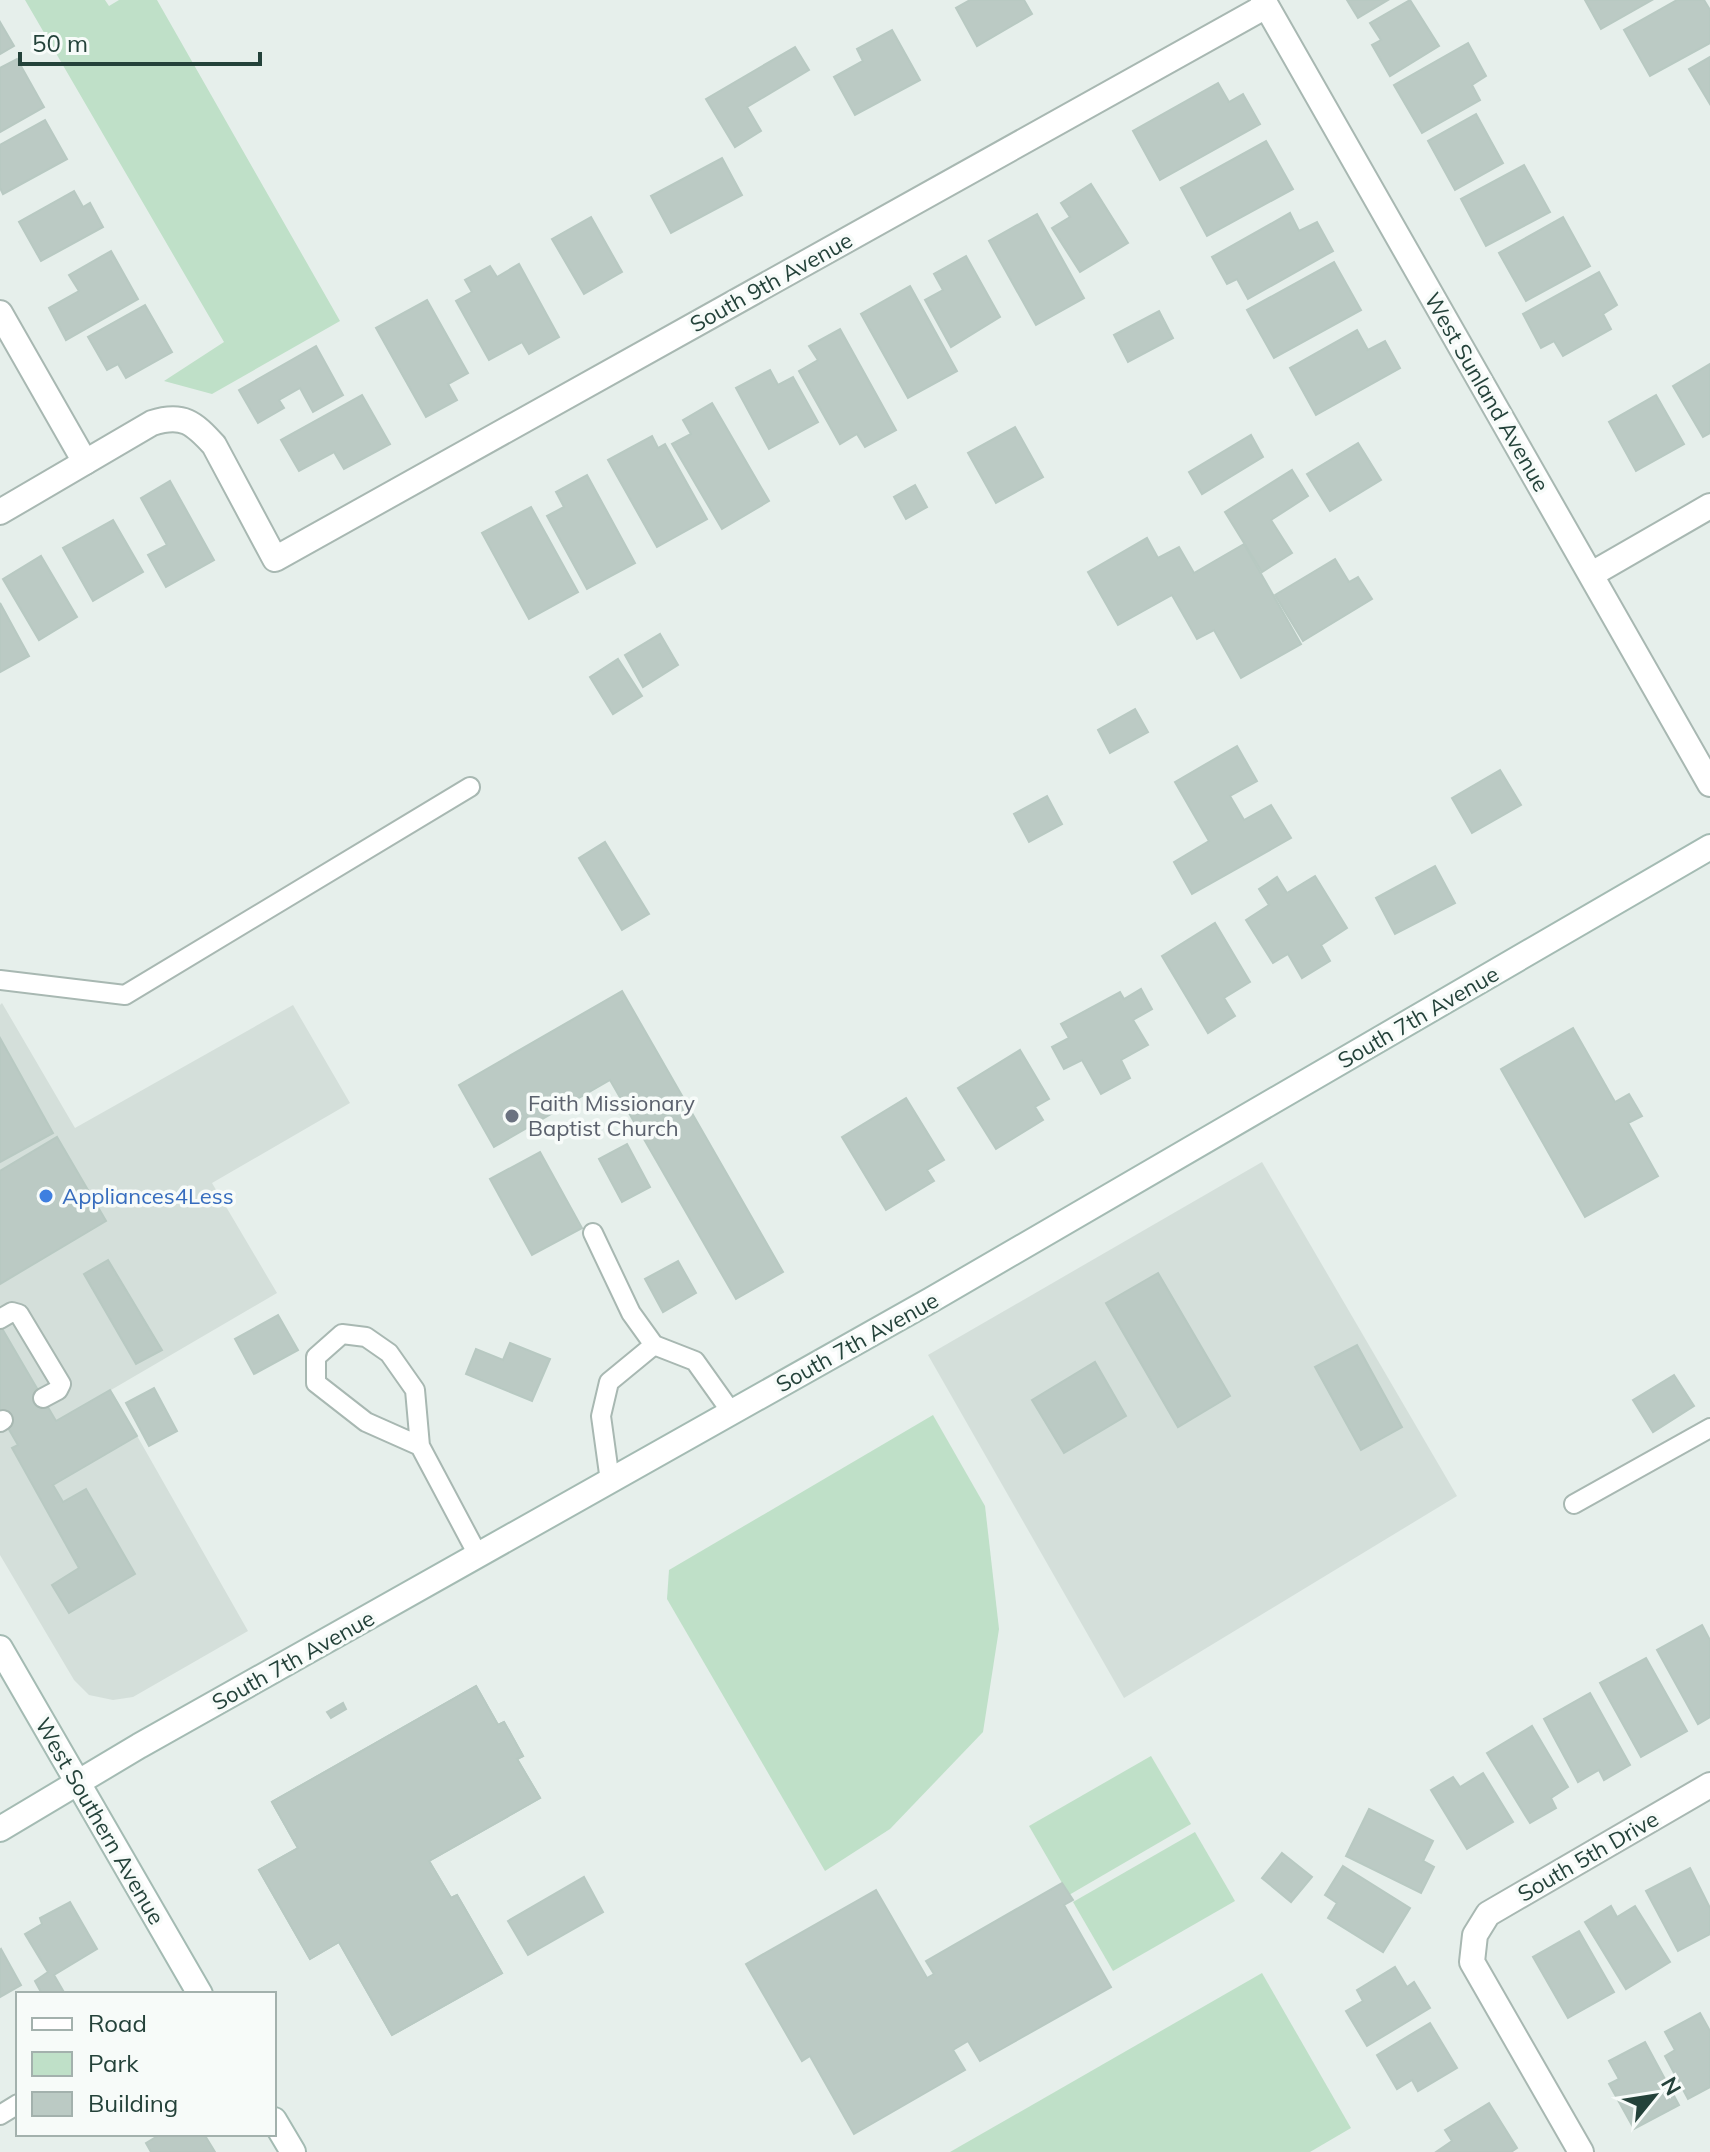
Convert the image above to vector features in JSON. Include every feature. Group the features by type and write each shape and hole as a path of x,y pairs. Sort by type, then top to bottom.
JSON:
{"street":[{"name":"South 9th Avenue","path":"85,462 152,423 167,418 188,422 200,429 214,445 275,559 1264,3"},
{"name":"West Sunland Avenue","path":"1264,3 1710,784"},
{"path":"0,313 85,462 0,512"},
{"path":"1592,574 1710,506"},
{"name":"South 7th Avenue","path":"0,1829 944,1293 1710,847"},
{"name":"West Southern Avenue","path":"0,1648 199,1992"},
{"name":"South 5th Drive","path":"1581,2152 1472,1962 1475,1935 1488,1914 1710,1785"},
{"path":"276,2123 293,2152"}],"lane":[{"path":"0,980 125,995 470,787"},
{"path":"593,1233 631,1313 654,1345 695,1361 732,1413"},
{"path":"0,1319 12,1312 19,1314 61,1384 58,1390 43,1398"},
{"path":"420,1446 366,1422 316,1383 316,1357 342,1334 366,1337 389,1353 415,1390 420,1446 478,1555"},
{"path":"610,1481 601,1416 609,1382 654,1345"},
{"path":"1574,1504 1710,1428"}],"shaded area":[{"path":"2,1003 75,1128 293,1005 350,1103 212,1183 277,1293 111,1390 248,1631 133,1697 113,1700 89,1695 74,1680 0,1555"},
{"path":"1262,1162 1457,1496 1124,1698 928,1355"}],"green space":[{"path":"25,0 105,0 109,6 119,0 157,0 340,321 212,394 164,381 224,342"},
{"path":"933,1415 985,1506 999,1629 983,1732 890,1829 825,1871 667,1599 669,1570"},
{"path":"1151,1756 1191,1824 1069,1895 1029,1826"},
{"path":"1195,1832 1235,1901 1113,1971 1073,1902"},
{"path":"1262,1973 1351,2128 1310,2152 950,2152"}],"building":[{"path":"970,0 1024,0 1032,14 977,46 956,8"},
{"path":"1347,0 1388,0 1358,18"},
{"path":"1410,0 1439,46 1390,76 1372,45 1381,40 1370,23"},
{"path":"1585,0 1652,0 1601,29"},
{"path":"1677,0 1704,0 1710,10 1710,43 1650,76 1624,30"},
{"path":"0,22 14,46 0,54"},
{"path":"892,30 920,80 855,115 834,77 863,61 857,49"},
{"path":"1468,43 1486,76 1472,85 1480,100 1422,133 1394,85"},
{"path":"795,47 809,70 747,107 761,131 735,147 706,99"},
{"path":"1710,57 1710,104 1689,69"},
{"path":"17,59 44,107 0,132 0,68"},
{"path":"1218,83 1229,102 1243,94 1260,124 1160,180 1133,131"},
{"path":"1476,114 1503,163 1455,190 1428,141"},
{"path":"45,120 67,159 3,194 0,188 0,145"},
{"path":"1266,141 1293,189 1207,236 1181,188"},
{"path":"722,158 742,195 671,233 651,196"},
{"path":"1524,165 1550,212 1486,246 1461,199"},
{"path":"1091,184 1128,243 1080,272 1052,228 1070,217 1061,203"},
{"path":"74,191 83,207 90,203 103,227 41,261 19,222"},
{"path":"1290,213 1299,231 1317,222 1333,251 1248,299 1237,279 1227,284 1212,257"},
{"path":"1037,214 1084,298 1036,325 989,241"},
{"path":"591,217 622,272 584,294 552,239"},
{"path":"1563,217 1590,266 1526,301 1499,253"},
{"path":"111,251 138,299 66,340 49,308 79,291 69,275"},
{"path":"966,256 1000,317 951,347 925,300 943,290 934,274"},
{"path":"1334,262 1361,310 1274,358 1247,310"},
{"path":"519,264 559,337 529,354 522,342 489,360 456,301 472,292 465,280 490,266 497,277"},
{"path":"1599,272 1617,305 1603,314 1611,329 1563,356 1554,341 1541,348 1523,314"},
{"path":"910,286 957,371 908,398 861,314"},
{"path":"427,300 468,373 448,384 457,400 426,417 376,328"},
{"path":"145,305 172,352 126,378 118,364 107,370 88,337"},
{"path":"1159,311 1173,338 1128,362 1114,335"},
{"path":"840,329 896,430 865,447 857,434 840,444 799,371 818,360 809,346"},
{"path":"1357,330 1368,350 1385,341 1400,368 1316,415 1290,368"},
{"path":"316,346 343,395 313,412 300,388 279,400 284,408 258,423 239,390"},
{"path":"1710,364 1710,433 1703,437 1673,386"},
{"path":"770,370 778,385 793,377 818,422 769,449 736,388"},
{"path":"362,395 390,444 344,469 334,452 299,471 281,440"},
{"path":"1656,395 1684,444 1636,471 1609,422"},
{"path":"712,403 769,501 722,529 672,444 691,434 683,420"},
{"path":"1015,427 1043,477 996,503 968,453"},
{"path":"1251,435 1263,457 1202,494 1189,472"},
{"path":"652,436 658,448 665,444 707,519 657,547 608,460"},
{"path":"1358,443 1381,480 1330,511 1307,474"},
{"path":"1292,470 1308,496 1271,520 1292,553 1262,572 1225,512"},
{"path":"587,475 635,563 587,589 547,516 564,507 556,492"},
{"path":"170,481 214,560 166,587 148,555 167,545 141,498"},
{"path":"915,485 927,507 906,519 894,497"},
{"path":"531,507 578,592 529,619 482,533"},
{"path":"113,520 143,572 93,601 63,548"},
{"path":"1147,538 1158,558 1179,547 1194,573 1244,544 1301,644 1241,678 1214,630 1197,639 1172,595 1118,625 1088,572"},
{"path":"41,556 77,617 39,640 3,579"},
{"path":"1335,559 1349,582 1358,577 1372,599 1303,641 1275,595"},
{"path":"0,603 29,656 0,672"},
{"path":"660,634 678,665 643,687 625,655"},
{"path":"618,659 642,696 613,714 590,677"},
{"path":"1135,709 1148,732 1110,753 1098,730"},
{"path":"1237,746 1257,781 1230,796 1244,820 1271,805 1291,838 1192,894 1174,862 1209,841 1175,782"},
{"path":"1500,770 1521,805 1472,833 1452,798"},
{"path":"1047,796 1062,824 1029,842 1014,814"},
{"path":"605,842 649,914 622,930 579,858"},
{"path":"1435,866 1455,903 1395,934 1376,898"},
{"path":"1315,876 1347,928 1321,945 1330,961 1302,978 1288,954 1273,963 1246,920 1269,905 1259,889 1277,877 1287,893"},
{"path":"1215,923 1250,982 1224,998 1235,1016 1208,1033 1162,956"},
{"path":"1141,989 1152,1009 1133,1020 1148,1045 1121,1060 1130,1078 1101,1094 1082,1060 1064,1069 1052,1047 1069,1038 1061,1024 1120,992 1124,999"},
{"name":"Faith Missionary Baptist Church","path":"622,991 783,1272 736,1299 610,1080 494,1147 459,1085"},
{"path":"1573,1028 1615,1102 1629,1094 1642,1116 1628,1123 1658,1176 1585,1217 1501,1069"},
{"path":"0,1038 53,1133 0,1162"},
{"path":"1020,1050 1049,1099 1035,1107 1043,1120 996,1149 958,1088"},
{"path":"906,1098 944,1160 927,1170 934,1181 886,1210 842,1137"},
{"name":"Appliances4Less","path":"57,1137 106,1221 0,1284 0,1171"},
{"path":"627,1144 650,1187 622,1202 599,1159"},
{"path":"540,1152 582,1228 532,1255 490,1179"},
{"path":"108,1260 162,1350 136,1364 84,1274"},
{"path":"678,1261 696,1293 663,1312 645,1279"},
{"path":"1158,1273 1230,1396 1178,1427 1106,1303"},
{"path":"278,1315 298,1350 254,1374 235,1339"},
{"path":"0,1325 56,1421 110,1390 137,1436 53,1485 63,1502 86,1489 135,1574 69,1613 52,1585 79,1568 12,1448 18,1445 0,1414"},
{"path":"510,1343 550,1359 532,1401 466,1374 476,1349 503,1360"},
{"path":"1357,1345 1402,1427 1361,1450 1315,1367"},
{"path":"1095,1362 1126,1416 1064,1453 1032,1400"},
{"path":"1674,1375 1694,1406 1653,1432 1633,1400"},
{"path":"154,1388 177,1431 149,1446 126,1403"},
{"path":"1702,1625 1710,1640 1710,1717 1698,1724 1657,1650"},
{"path":"1646,1658 1687,1731 1641,1757 1600,1683"},
{"path":"476,1686 498,1725 504,1722 523,1756 517,1759 540,1798 429,1861 451,1898 457,1895 502,1973 392,2035 339,1942 310,1959 259,1870 298,1848 272,1802"},
{"path":"476,1686 498,1725 504,1722 523,1756 517,1759 540,1798 429,1861 451,1898 457,1895 502,1973 392,2035 339,1942 310,1959 259,1870 298,1848 272,1802"},
{"path":"1590,1693 1630,1765 1604,1780 1599,1770 1578,1782 1544,1719"},
{"path":"343,1703 346,1709 331,1718 327,1712"},
{"path":"1532,1726 1568,1787 1551,1798 1556,1808 1530,1823 1487,1753"},
{"path":"1483,1773 1513,1822 1467,1849 1431,1790 1453,1777 1460,1787"},
{"path":"1369,1809 1433,1841 1423,1861 1434,1867 1421,1893 1346,1856"},
{"path":"1282,1853 1312,1877 1291,1902 1262,1878"},
{"path":"1343,1866 1410,1908 1383,1952 1328,1918 1337,1903 1325,1895"},
{"path":"1690,1868 1710,1908 1710,1934 1678,1951 1646,1891"},
{"path":"584,1877 603,1912 528,1955 508,1921"},
{"path":"1062,1883 1073,1900 1064,1905 1111,1987 980,2061 968,2041 953,2050 965,2070 854,2134 810,2056 802,2061 746,1964 876,1890 927,1978 934,1974 926,1961"},
{"path":"70,1902 97,1949 54,1975 64,1992 41,1992 35,1981 48,1972 25,1934 42,1924 40,1918"},
{"path":"1611,1906 1617,1917 1635,1906 1670,1962 1626,1989 1585,1922"},
{"path":"1579,1931 1614,1992 1568,2018 1533,1957"},
{"path":"0,1950 21,1985 0,1997"},
{"path":"1395,1967 1407,1987 1414,1982 1430,2008 1367,2046 1346,2011 1363,2001 1357,1990"},
{"path":"1700,2013 1710,2031 1710,2087 1688,2099 1665,2056 1675,2050 1665,2032"},
{"path":"1430,2023 1457,2068 1418,2091 1412,2080 1397,2089 1377,2055"},
{"path":"1645,2042 1679,2105 1634,2129 1609,2084 1619,2079 1609,2061"},
{"path":"1489,2103 1517,2148 1511,2152 1436,2152 1452,2141 1445,2130"},
{"path":"158,2136 205,2136 215,2152 151,2152 146,2143"}],"place":[{"name":"Faith Missionary Baptist Church","path":"512,1116"},
{"name":"Appliances4Less","path":"46,1196"}]}
